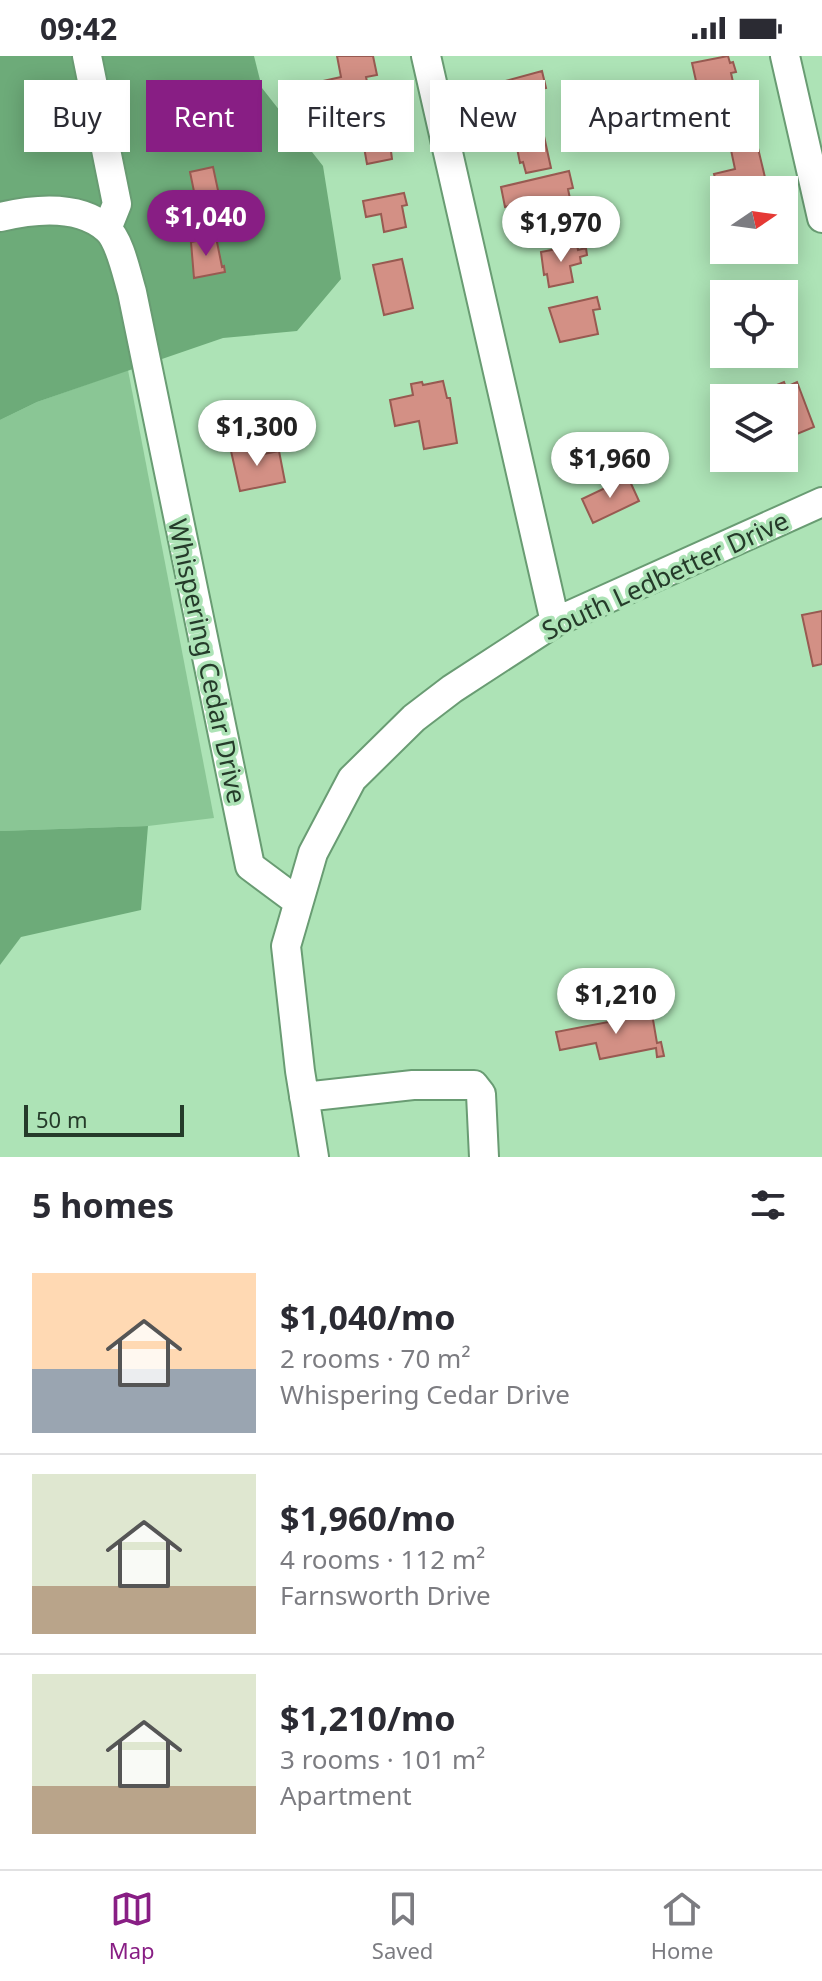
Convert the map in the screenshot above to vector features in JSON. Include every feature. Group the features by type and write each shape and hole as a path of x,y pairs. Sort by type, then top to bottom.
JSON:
{"street":[{"path":"0,217 37,211 64,211 84,215 107,229 117,204 87,56"},
{"path":"426,56 555,622"},
{"path":"785,56 822,218"},
{"name":"Whispering Cedar Drive","path":"107,229 120,254 132,292 250,866 297,901"},
{"name":"South Ledbetter Drive","path":"304,1097 286,946 313,853 352,779 414,718 452,689 555,622 822,502"},
{"path":"314,1157 304,1097 413,1085 474,1085 481,1094 484,1157"}],"green space":[{"path":"0,56 254,56 260,80 146,80 146,152 262,152 262,88 278,108 278,152 312,152 323,166 341,279 297,331 223,338 37,402 0,420"},
{"path":"128,370 214,818 148,826 0,831 0,420 37,402"},
{"path":"148,826 141,910 21,937 0,965 0,831"}],"building":[{"path":"337,56 373,56 377,75 366,77 367,80 328,80 341,77"},
{"path":"728,56 736,72 731,73 733,80 696,80 692,63"},
{"path":"542,71 544,80 509,80"},
{"path":"545,141 551,168 526,173 523,162 520,163 518,152 545,152"},
{"path":"365,152 391,152 392,159 367,164"},
{"path":"731,152 759,152 765,176 714,176 735,169"},
{"path":"213,167 222,209 195,215 193,207 197,206 190,172"},
{"path":"569,171 573,188 568,189 575,223 535,231 531,213 525,215 522,203 505,207 501,187"},
{"path":"404,193 407,205 402,206 406,227 384,232 381,214 366,217 363,201"},
{"path":"216,237 225,272 194,278 191,242"},
{"path":"577,245 578,250 586,248 587,255 580,257 581,263 570,266 573,282 549,287 541,252"},
{"path":"402,259 413,308 384,315 373,265"},
{"path":"597,297 600,309 593,310 598,334 560,342 549,308"},
{"path":"443,381 447,398 450,398 457,443 424,449 419,421 395,426 390,400 413,395 411,384"},
{"path":"798,385 814,427 798,434"},
{"path":"256,446 258,455 279,451 285,482 240,491 231,451"},
{"path":"628,477 639,501 593,523 582,499"},
{"path":"822,611 822,664 813,666 802,615"},
{"path":"651,1008 657,1043 661,1042 664,1056 657,1057 656,1048 600,1059 596,1043 560,1050 556,1032 624,1019 623,1014"}]}
